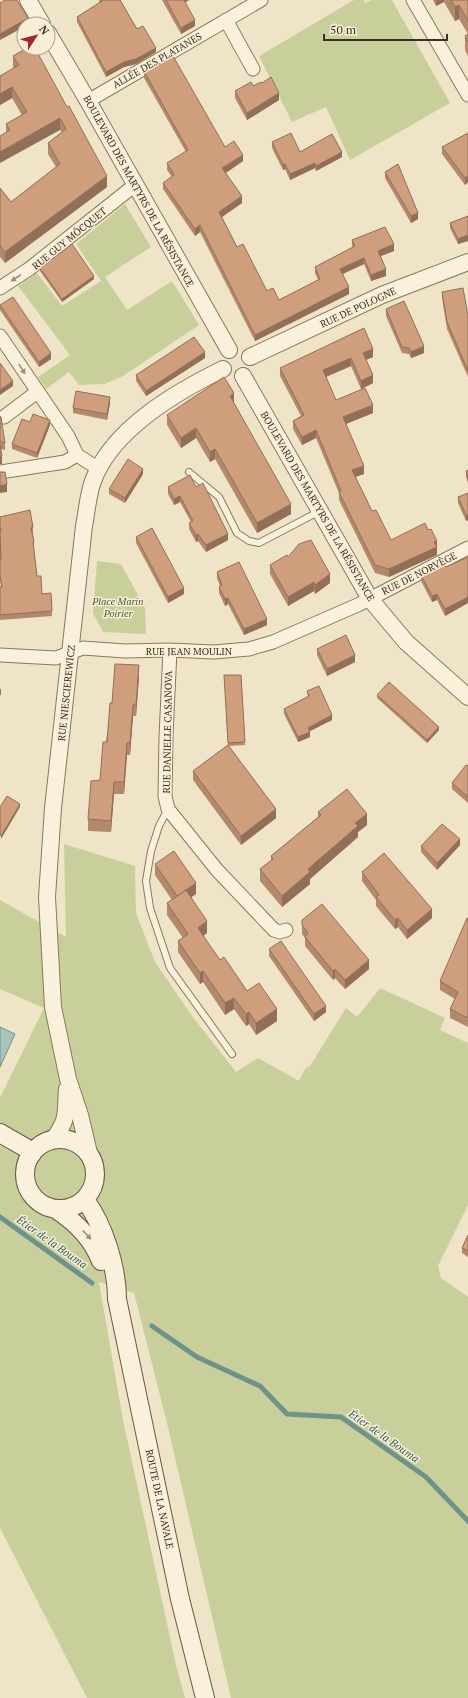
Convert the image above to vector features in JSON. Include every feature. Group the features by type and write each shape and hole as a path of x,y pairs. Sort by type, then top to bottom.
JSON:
{"main road":[{"path":"0,1133 26,1148 32,1154"},
{"path":"53,1140 70,1140 79,1144 89,1153 95,1166 96,1176 92,1190 85,1200 72,1208 57,1210 43,1205 35,1199 30,1192 25,1172 32,1154 41,1145 53,1140"},
{"name":"ROUTE DE LA NAVALE","path":"85,1200 98,1222 111,1257 116,1280 117,1299 180,1599 205,1698"},
{"name":"ROUTE DE LA NAVALE","path":"57,1210 74,1221 91,1240 110,1288 117,1299"}],"street":[{"path":"28,0 37,16"},
{"path":"413,0 468,95"},
{"name":"ALLÉE DES PLATANES","path":"88,101 255,2"},
{"path":"226,20 253,69"},
{"name":"BOULEVARD DES MARTYRS DE LA RÉSISTANCE","path":"56,47 229,350"},
{"name":"RUE GUY MÔCQUET","path":"0,288 29,269 135,185"},
{"name":"RUE DE POLOGNE","path":"250,357 382,294 468,262"},
{"path":"0,336 68,436 77,455 99,469"},
{"path":"239,348 248,353 250,357 251,366 247,373 243,376 234,377 226,373 223,369 223,356 229,350 239,348"},
{"name":"RUE NIESCIEREWICZ","path":"89,1153 80,1115 68,1079 53,1007 47,897 53,808 84,526 93,481 108,452 146,414 223,369"},
{"name":"BOULEVARD DES MARTYRS DE LA RÉSISTANCE","path":"243,376 370,599 406,642 468,697"},
{"path":"4,417 37,392"},
{"path":"0,472 65,462 77,455"},
{"name":"RUE DE NORVÈGE","path":"370,599 468,548"},
{"name":"RUE JEAN MOULIN","path":"0,655 56,658 83,648 125,651 170,650 214,652 249,650 279,639 370,599"},
{"name":"RUE DANIELLE CASANOVA","path":"168,809 165,796 170,650"},
{"path":"168,809 217,870 274,930 280,932 286,930"},
{"name":"RUE NIESCIEREWICZ","path":"53,1140 60,1131 66,1119 68,1079"}],"lane":[{"path":"189,472 219,497 237,533 249,541 259,543 320,511"},
{"path":"168,809 159,826 151,852 146,881 150,908 170,968 232,1054"}],"green space":[{"path":"354,0 364,0 365,3 371,0 392,0 450,103 350,160 326,107 292,122 259,56"},
{"path":"125,204 151,247 105,277 127,310 172,281 199,325 123,376 105,384 79,385 69,372 46,389 38,377 70,355 18,286 37,273 62,306 101,281 76,244"},
{"name":"Place Marin Poirier","path":"97,561 121,564 145,608 146,634 103,632 93,613"},
{"path":"64,844 135,866 136,913 155,962 192,1016 236,1072 258,1058 299,1081 305,1069 310,1066 346,1008 357,1017 380,988 445,1018 440,1030 468,1043 468,1205 438,1266 441,1278 468,1297 468,1698 231,1698 166,1419 134,1293 99,1282 123,1420 176,1665 185,1698 87,1698 0,1528 0,1098 44,1008 0,989 0,900 66,937"}],"water":[{"path":"0,1027 15,1034 0,1067"}],"building":[{"path":"5,0 17,0 27,16 16,16 16,25 0,34 0,3"},
{"path":"101,0 120,0 137,29 143,26 156,48 136,59 124,62 106,72 77,17 102,1"},
{"path":"166,0 184,0 195,20 181,28"},
{"path":"451,0 468,0 468,21 459,5 455,7"},
{"path":"468,34 468,42 465,36"},
{"path":"16,54 16,56 39,56 67,107 69,106 107,176 5,252 0,246 0,188 11,202 60,164 48,143 66,129 60,118 0,152 0,136 10,130 6,124 27,112 12,87 0,94 0,76 19,65 13,56"},
{"path":"173,56 225,147 234,141 243,155 222,168 242,196 219,212 237,247 243,244 267,291 273,288 279,300 320,279 315,267 355,246 352,240 385,227 394,244 378,251 386,269 371,275 364,258 340,269 349,287 255,335 200,225 195,229 163,183 174,175 167,163 188,150 144,71"},
{"path":"271,77 279,93 247,113 235,91 251,82 253,86 261,82 262,83"},
{"path":"291,133 300,152 332,134 342,152 316,166 315,163 290,174 285,164 283,165 272,142"},
{"path":"468,133 468,176 465,178 442,147"},
{"path":"398,164 418,213 411,216 385,172"},
{"path":"468,216 468,235 458,239 450,223"},
{"path":"72,244 94,276 62,299 40,268"},
{"path":"463,288 468,315 468,371 447,322 442,292"},
{"path":"13,297 51,353 39,362 0,305"},
{"path":"404,301 424,346 411,352 409,348 402,347 386,309"},
{"path":"364,328 373,349 363,353 373,375 361,381 351,358 323,370 336,400 365,388 373,405 343,417 364,466 352,470 372,511 376,510 391,540 425,523 428,530 431,529 437,541 434,542 437,547 389,569 375,565 339,492 341,491 316,430 302,437 293,421 304,415 280,368"},
{"path":"194,337 205,352 146,391 136,375"},
{"path":"0,363 13,381 0,390"},
{"path":"224,377 234,393 230,396 291,504 257,523 215,449 210,452 196,428 181,438 167,415"},
{"path":"76,391 110,397 107,414 73,408"},
{"path":"33,414 50,420 37,453 12,444 22,419 30,422"},
{"path":"0,416 1,417 5,443 0,441"},
{"path":"0,445 2,456 0,457"},
{"path":"128,459 143,469 125,498 109,489"},
{"path":"0,472 5,472 7,484 0,486"},
{"path":"190,475 196,487 203,483 228,534 206,545 198,534 196,535 189,523 193,521 180,496 174,499 168,487"},
{"path":"468,493 468,515 466,515 458,497"},
{"path":"30,510 37,576 41,576 42,594 51,593 52,611 0,615 0,587 2,587 0,575 0,517"},
{"path":"152,528 184,588 168,597 136,537"},
{"path":"311,540 330,574 315,585 314,582 288,597 270,565 287,555 288,557 299,544"},
{"path":"468,557 468,597 445,609 437,594 432,596 421,575 444,563 446,567"},
{"path":"239,562 267,619 244,629 228,598 225,599 219,587 222,585 217,572"},
{"path":"346,635 355,655 327,669 317,649"},
{"path":"115,664 139,665 136,705 133,705 130,743 127,743 124,782 114,782 111,821 88,819 91,781 100,780 103,742 107,742"},
{"path":"224,675 241,675 245,742 228,743"},
{"path":"389,682 439,727 427,740 377,695"},
{"path":"319,686 332,715 308,728 310,732 298,737 284,709 309,696 307,691"},
{"path":"228,745 276,809 241,836 193,771"},
{"path":"466,765 468,766 468,797 452,783"},
{"path":"347,789 367,814 355,823 358,826 308,869 310,872 282,896 260,869 273,859 271,856 321,815 318,812"},
{"path":"7,796 20,804 1,836 0,807"},
{"path":"442,824 460,839 437,863 421,846"},
{"path":"174,851 196,883 177,896 155,864"},
{"path":"384,853 432,909 407,930 398,918 395,920 376,897 379,895 362,872"},
{"path":"186,890 207,921 198,928 220,960 224,957 247,991 259,983 277,1009 256,1023 249,1012 246,1014 234,998 225,1003 203,971 200,973 178,941 188,934 167,903"},
{"path":"322,904 369,960 345,980 335,969 333,971 305,937 308,933 302,925 302,920"},
{"path":"467,918 468,1018 450,1009 458,992 440,981"},
{"path":"281,941 326,1006 314,1014 269,949"},
{"path":"468,1235 468,1251 462,1248"}],"waterway":[{"name":"Étier de la Bouma","path":"0,1217 92,1283"},
{"name":"Étier de la Bouma","path":"152,1326 197,1357 260,1386 287,1414 341,1417 426,1477 468,1521"}]}
